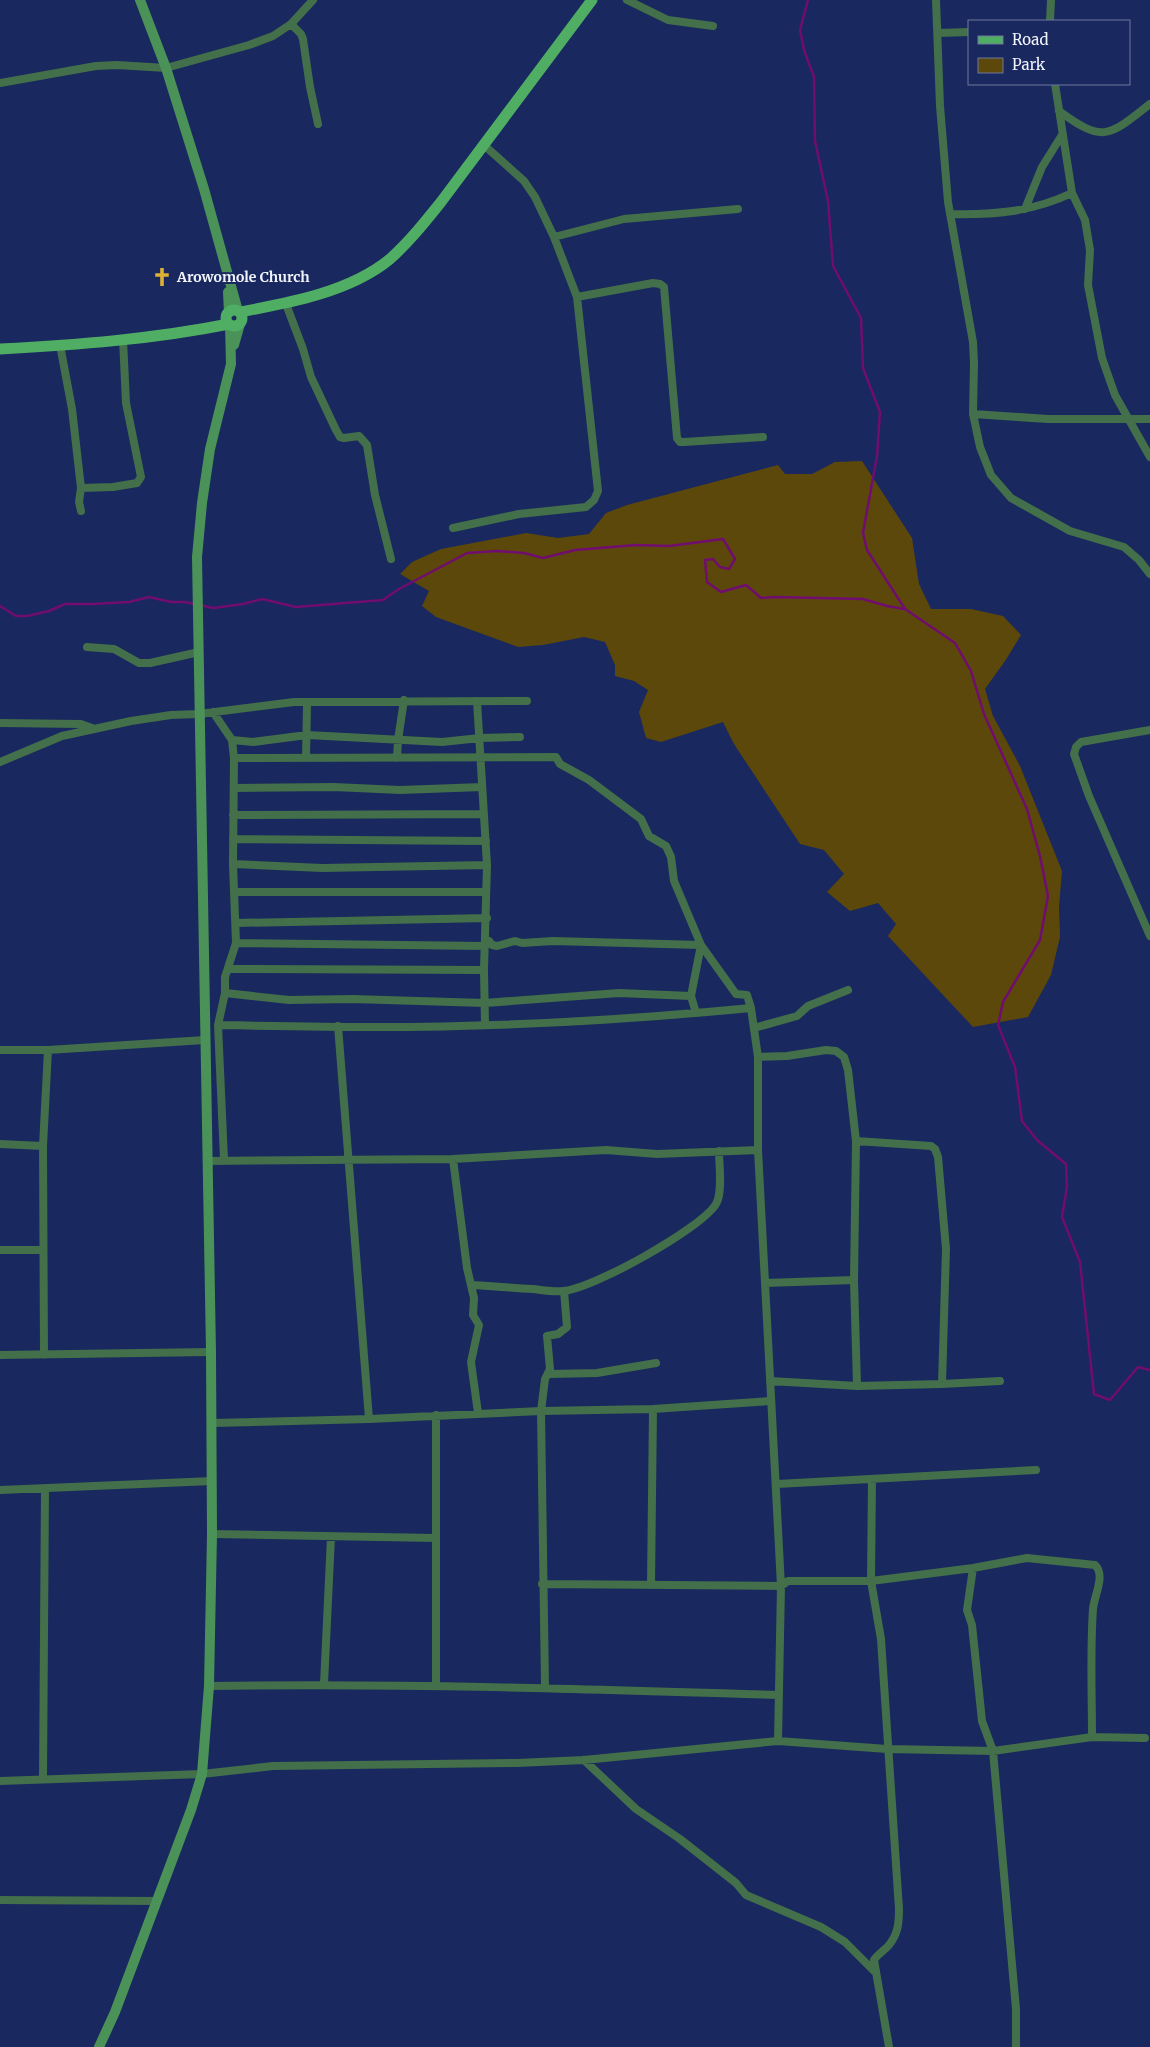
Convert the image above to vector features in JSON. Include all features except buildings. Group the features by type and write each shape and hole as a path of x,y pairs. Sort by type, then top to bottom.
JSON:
{"main road":[{"path":"99,2047 115,2012 191,1810 202,1774 209,1686 212,1423 197,558 202,503 210,449 230,372 234,318 228,278 204,189 166,68 140,0"},
{"path":"0,349 123,339 198,330 324,293 374,270 389,259 436,209 485,146 592,0"}],"street":[{"path":"0,83 96,66 117,65 166,68 249,45 272,36 291,24 313,0"},
{"path":"627,0 668,20 714,26"},
{"path":"936,0 940,106 950,214 973,342 973,414 980,447 991,475 1011,498 1070,531 1124,547 1139,560 1150,574"},
{"path":"1050,20 1051,0"},
{"path":"291,24 301,34 318,124"},
{"path":"938,33 968,32"},
{"path":"1055,85 1072,193 1085,220 1090,250 1088,284 1102,358 1116,395 1150,457"},
{"path":"1059,111 1087,130 1100,133 1119,127 1150,104"},
{"path":"1025,209 1042,166 1062,135"},
{"path":"454,528 519,514 586,506 594,500 598,491 578,297 554,237 535,197 524,181 485,146"},
{"path":"950,214 991,215 1050,204 1072,193"},
{"path":"554,237 624,219 738,209"},
{"path":"578,297 653,283 664,287 677,438 680,442 684,442 763,437"},
{"path":"283,304 303,349 310,377 340,437 359,436 367,445 375,495 391,559"},
{"path":"81,488 113,487 138,483 141,477 126,403 123,339"},
{"path":"60,345 72,409 81,488 79,502 82,511"},
{"path":"973,414 1048,419 1150,419"},
{"path":"87,647 114,650 139,663 150,663 199,652"},
{"path":"398,758 398,740 404,700"},
{"path":"0,762 62,736 88,729 98,730 131,721 171,715 199,714 294,702 306,704 404,700 527,701"},
{"path":"477,701 487,865 487,918 484,970 485,1025"},
{"path":"306,704 306,758"},
{"path":"213,712 232,740 234,758 233,864 236,943 225,977 225,992 218,1025 224,1159"},
{"path":"0,723 81,724 98,730"},
{"path":"1150,730 1081,742 1076,747 1074,754 1089,796 1150,936"},
{"path":"232,740 254,742 307,735 442,742 480,738 520,737"},
{"path":"234,758 556,757 560,764 589,780 641,819 649,836 666,846 671,857 674,881 701,945 736,994 747,995 751,1008 758,1057 758,1150 781,1586 778,1741"},
{"path":"234,788 334,787 400,790 482,787"},
{"path":"233,815 484,814"},
{"path":"233,839 486,841"},
{"path":"233,864 322,868 487,865"},
{"path":"234,892 486,892"},
{"path":"236,923 487,918"},
{"path":"485,946 488,941 492,945 497,946 515,941 522,943 553,941 701,945"},
{"path":"236,943 485,946"},
{"path":"696,1013 691,996 701,945"},
{"path":"228,970 484,970"},
{"path":"754,1028 797,1016 808,1006 848,990"},
{"path":"225,992 289,1000 352,999 485,1003 619,993 691,996"},
{"path":"218,1025 376,1027 485,1025 751,1008"},
{"path":"338,1026 369,1419"},
{"path":"0,1050 48,1050 205,1040"},
{"path":"44,1355 43,1146 48,1050"},
{"path":"758,1057 787,1056 826,1050 836,1051 844,1057 848,1070 856,1141 854,1280 857,1386"},
{"path":"856,1141 931,1146 938,1157 946,1249 942,1384"},
{"path":"0,1144 43,1146"},
{"path":"207,1161 224,1159 453,1159 606,1150 649,1154 758,1150"},
{"path":"472,1285 564,1291 600,1279 636,1262 705,1215 716,1204 720,1195 719,1151"},
{"path":"453,1159 472,1285 473,1315 478,1325 471,1362 478,1413"},
{"path":"0,1250 42,1250"},
{"path":"765,1283 854,1280"},
{"path":"545,1688 541,1411 545,1379 550,1370 547,1336 558,1334 567,1327 564,1291"},
{"path":"0,1355 211,1352"},
{"path":"549,1374 597,1373 656,1363"},
{"path":"770,1381 857,1386 942,1384 1000,1380"},
{"path":"212,1423 369,1419 478,1413 653,1409 771,1401"},
{"path":"651,1584 653,1409"},
{"path":"436,1415 436,1686"},
{"path":"777,1484 1036,1470"},
{"path":"872,1479 871,1581 881,1640 899,1924 888,1946 874,1960 889,2047"},
{"path":"0,1490 212,1481"},
{"path":"43,1779 45,1489"},
{"path":"212,1534 435,1538"},
{"path":"324,1684 331,1537"},
{"path":"542,1584 781,1586 788,1581 871,1581 973,1568 1027,1558 1095,1565 1099,1568 1100,1574 1093,1607 1092,1737"},
{"path":"973,1568 967,1610 972,1626 982,1721 993,1751 1016,2009 1016,2047"},
{"path":"209,1686 324,1684 779,1695"},
{"path":"0,1782 202,1774 273,1766 517,1763 584,1760 778,1741 887,1749 993,1751 1092,1737 1145,1738"},
{"path":"584,1760 636,1808 736,1883 746,1895 821,1928 854,1949 875,1972"},
{"path":"0,1900 156,1901"}],"green space":[{"path":"862,461 912,538 919,584 931,609 971,609 1003,616 1021,635 985,689 993,716 1020,766 1062,871 1059,907 1060,937 1051,975 1028,1017 973,1027 888,936 896,924 878,903 850,911 827,892 844,874 824,850 800,844 734,744 723,722 661,742 646,738 639,712 648,690 634,681 615,676 615,665 605,642 584,637 543,645 518,647 436,617 422,606 429,591 400,574 412,562 441,549 526,533 558,538 589,534 606,513 627,505 778,465 785,474 812,474 835,462"}],"waterway":[{"path":"808,0 800,30 804,50 814,77 815,141 828,201 833,266 861,318 863,368 880,412 877,456 863,533 867,550 905,609 955,643 971,671 984,714 1027,809 1040,856 1048,896 1040,940 1003,1002 998,1025 1015,1067 1022,1121 1037,1140 1066,1164 1067,1187 1062,1217 1080,1262 1094,1394 1110,1400 1138,1367 1150,1370"},
{"path":"200,605 213,608 262,599 296,607 383,600 399,589 467,553 497,551 524,553 543,558 575,550 636,545 669,546 723,539 735,559 729,569 720,567 713,559 705,560 707,582 721,592 746,585 761,598 863,599 904,609"},
{"path":"0,606 16,616 27,616 49,611 65,604 129,602 149,597 171,602 194,604"}],"place":[{"name":"Arowomole Church","path":"162,277"}]}
